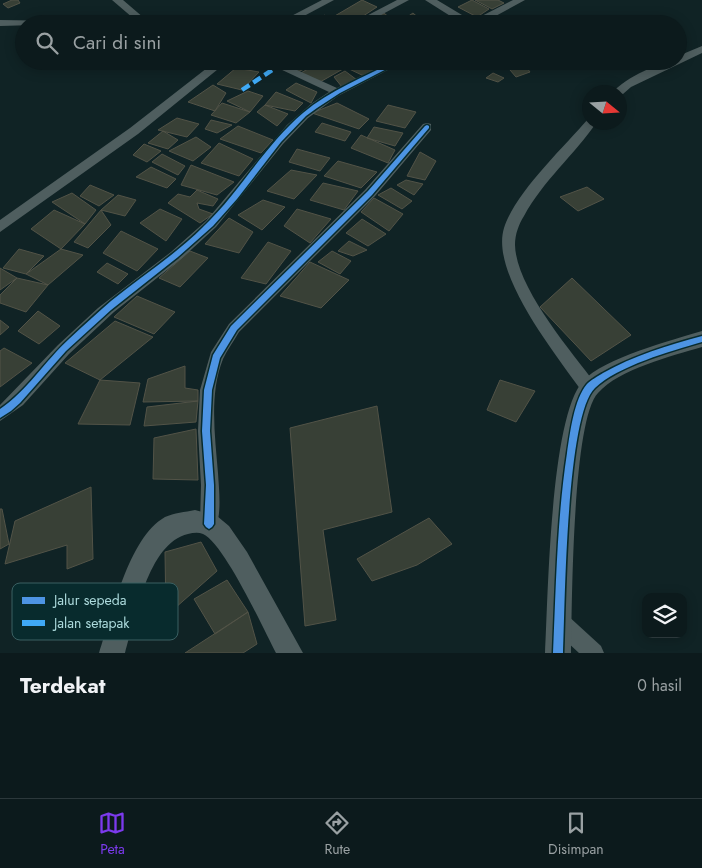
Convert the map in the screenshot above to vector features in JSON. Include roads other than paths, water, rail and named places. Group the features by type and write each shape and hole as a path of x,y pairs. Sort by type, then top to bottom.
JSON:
{"street":[{"path":"117,0 135,15"},
{"path":"299,15 329,0"},
{"path":"374,15 404,0"},
{"path":"430,0 456,15"},
{"path":"490,15 520,0"},
{"path":"0,22 15,22"},
{"path":"687,56 702,49"},
{"path":"0,227 134,131 212,70"},
{"path":"288,70 297,76 339,93"},
{"path":"0,414 21,395 58,354 113,304 177,256 210,225 231,204 284,134 318,103 383,70"},
{"path":"627,85 658,70"},
{"path":"209,524 210,485 206,423 208,390 216,357 234,328 370,192 427,127"},
{"path":"585,130 535,189 510,229 508,251 524,292 589,388"},
{"path":"558,653 565,505 579,409 589,388 619,370 659,353 702,339"},
{"path":"134,583 138,569 156,540 172,526 196,522 209,524 221,534 239,560 290,653"},
{"path":"559,621 594,653"},
{"path":"112,653 116,640"}]}
